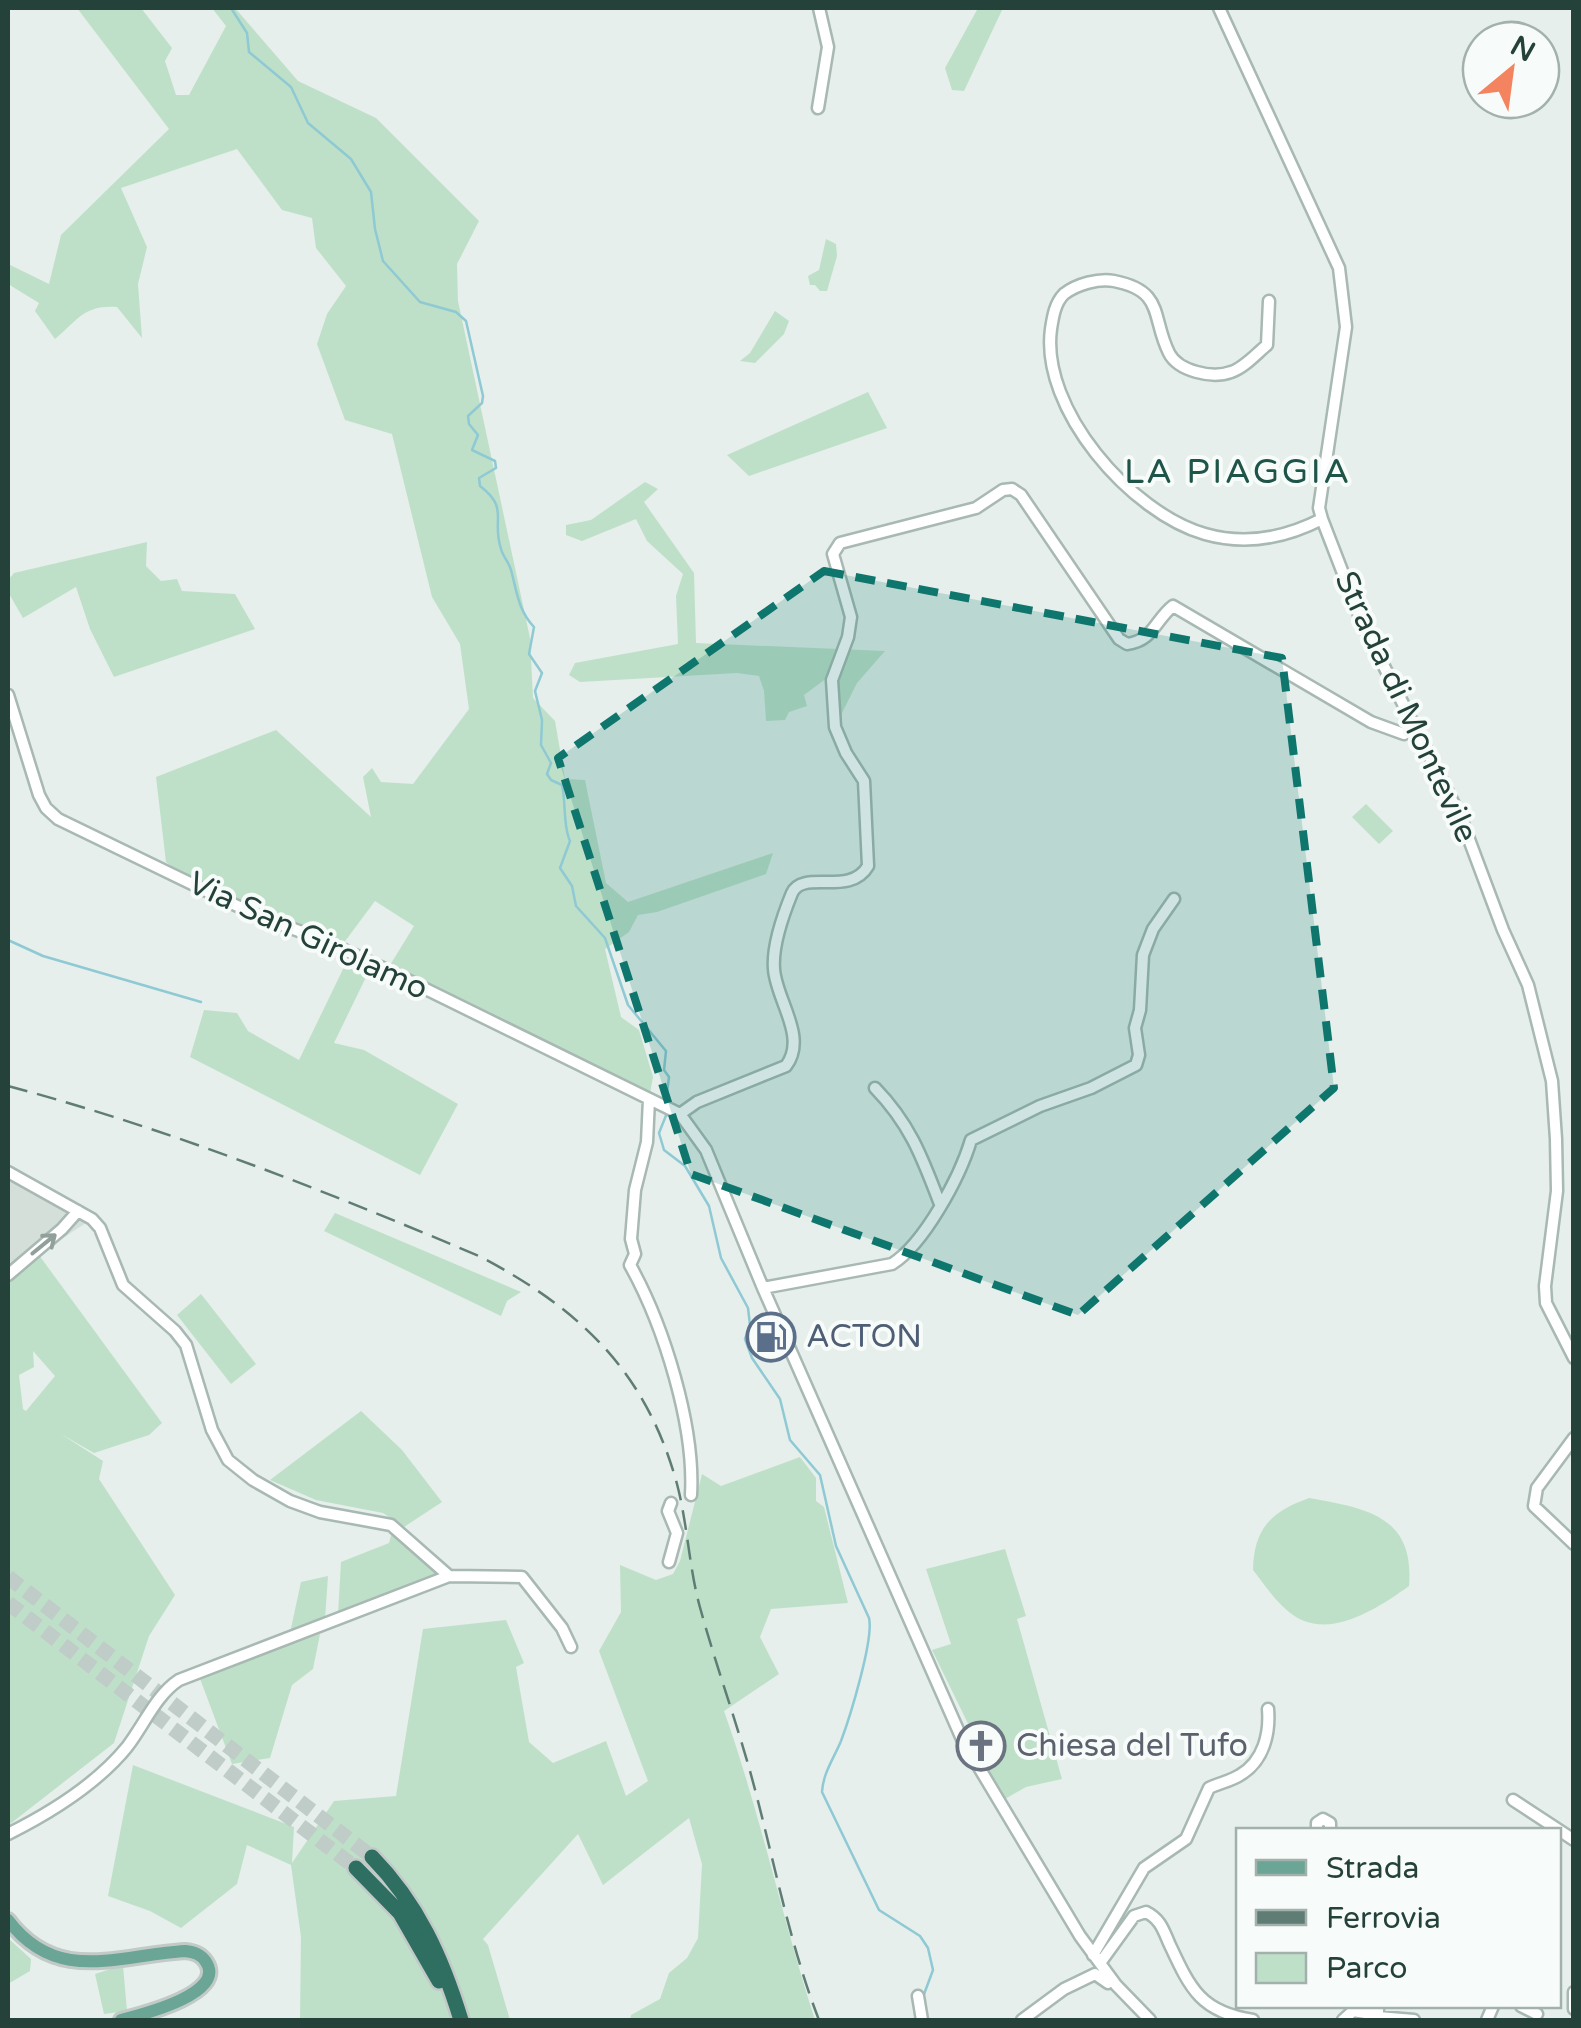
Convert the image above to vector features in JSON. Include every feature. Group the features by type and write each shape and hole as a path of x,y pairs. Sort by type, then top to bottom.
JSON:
{"highway":[{"path":"372,1857 425,1926 462,2020"},
{"path":"356,1868 400,1913 422,1946 452,2020"}],"main road":[{"path":"8,1920 32,1945 78,1962 185,1951 194,1952 209,1967 200,1989 164,2008 121,2020"}],"street":[{"path":"818,8 828,47 818,108"},
{"name":"Strada di Montevile","path":"1220,8 1339,268 1346,327 1319,508 1322,519 1363,626 1461,818 1528,985 1552,1081 1556,1191 1546,1303 1574,1358"},
{"path":"1269,301 1266,345 1232,372 1217,374 1180,366 1170,355 1149,296 1132,285 1107,280 1084,284 1063,295 1053,312 1049,344 1059,389 1094,452 1140,497 1169,518 1204,534 1252,541 1294,533 1322,519"},
{"path":"1150,2020 1096,1959 1029,1856 962,1739 706,1150 680,1114 697,1102 786,1066 792,1058 794,1040 774,970 776,946 794,889 802,884 847,882 864,874 868,866 864,781 836,728 832,680 848,637 851,616 834,554 840,543 976,508 1012,488 1021,495 1119,639 1127,644 1150,635 1172,606 1371,722 1404,734 1415,728"},
{"name":"Via San Girolamo","path":"8,695 39,795 58,818 256,915 387,970 680,1114"},
{"path":"763,1288 892,1264 909,1254 962,1170 971,1140 1136,1065 1139,1054 1134,1028 1140,1010 1142,955 1153,928 1174,899"},
{"path":"875,1088 898,1111 912,1134 940,1204"},
{"path":"653,1102 639,1166 631,1239 635,1254 630,1265 652,1304 662,1334 693,1465 691,1495"},
{"path":"8,1172 92,1219 100,1228 123,1285 175,1330 186,1346 212,1430 228,1460 290,1501 320,1512 391,1525 449,1576"},
{"path":"8,1274 62,1230 78,1211"},
{"path":"1574,1438 1536,1488 1534,1506 1574,1544"},
{"path":"669,1562 676,1534 668,1511 671,1503"},
{"path":"8,1834 42,1817 80,1790 125,1750 167,1688 180,1680 449,1576 522,1577 562,1628 571,1647"},
{"path":"1096,1959 1144,1868 1186,1839 1210,1788 1241,1775 1252,1765 1270,1727 1268,1708"},
{"path":"1512,1800 1555,1828"},
{"path":"1096,1959 1134,1916 1146,1912 1158,1918 1188,1984 1202,2000 1224,2014 1253,2020"},
{"path":"1022,2020 1064,1989 1095,1974 1115,1990 1121,1990"},
{"path":"1574,1992 1574,2009"},
{"path":"918,1996 922,2020"},
{"path":"1342,2020 1353,2008 1414,2020"},
{"path":"1525,2008 1537,2014"}],"highlighted area":[{"path":"824,571 1282,658 1334,1088 1078,1315 691,1174 558,758"}],"shaded area":[{"path":"8,1177 92,1219 8,1274"}],"green space":[{"path":"77,8 141,8 172,48 165,61 176,95 189,95 226,26 212,8 235,8 298,81 376,118 479,221 457,264 458,301 530,638 533,698 555,721 565,779 585,780 606,883 628,902 773,853 766,874 638,915 629,932 605,949 621,1017 639,1030 653,1077 649,1099 387,970 414,926 375,901 340,948 193,883 166,862 156,777 276,730 371,817 363,777 372,768 381,782 413,784 469,709 460,644 432,597 392,434 345,420 317,344 327,314 346,286 316,248 312,218 282,210 237,149 121,188 147,247 138,284 142,338 117,307 106,307 83,315 55,339 35,311 39,303 8,284 8,264 49,284 61,235 169,129"},
{"path":"978,8 1003,8 964,91 952,90 945,68"},
{"path":"826,239 836,244 837,256 827,291 820,291 810,285 808,276 819,270"},
{"path":"775,311 789,321 784,334 755,363 740,361 750,353"},
{"path":"868,392 887,428 749,476 727,455"},
{"path":"645,482 658,489 644,502 694,573 696,643 885,651 857,683 835,727 827,678 804,695 807,706 789,712 785,720 766,721 759,676 737,673 580,682 569,675 575,663 678,644 676,596 683,574 647,541 636,519 582,541 566,535 566,525 591,520"},
{"path":"147,542 146,566 161,581 177,579 182,591 235,594 255,629 114,677 90,629 76,587 23,618 8,592 8,580 14,573"},
{"path":"1366,804 1393,831 1379,844 1352,817"},
{"path":"346,963 368,973 334,1043 364,1050 458,1104 420,1175 190,1057 204,1010 237,1013 248,1031 299,1060"},
{"path":"335,1213 521,1292 507,1301 501,1316 324,1231"},
{"path":"36,1251 162,1423 149,1435 94,1453 61,1434 103,1461 99,1479 175,1595 149,1636 114,1743 10,1824 8,1813 8,1275","holes":["33,1351 55,1376 26,1411 23,1409 19,1375 34,1367"]},
{"path":"201,1294 256,1364 231,1384 177,1315"},
{"path":"361,1411 402,1450 442,1502 404,1527 383,1513 316,1500 270,1480"},
{"path":"800,1457 816,1478 816,1501 824,1507 848,1603 771,1609 760,1637 779,1674 724,1711 815,2020 630,2020 631,2015 660,1999 669,1973 687,1958 698,1938 702,1864 689,1818 603,1885 578,1834 483,1939 510,2020 300,2020 301,1937 291,1865 247,1845 237,1884 181,1928 150,1911 108,1896 133,1765 294,1827 292,1863 334,1801 396,1796 423,1629 506,1620 524,1663 516,1667 529,1742 553,1763 606,1741 626,1796 648,1781 599,1651 621,1612 620,1565 656,1580 673,1574 680,1561 702,1474 721,1486"},
{"path":"1309,1498 1367,1512 1395,1530 1409,1563 1409,1586 1367,1613 1335,1623 1303,1621 1284,1608 1253,1570 1254,1555 1267,1524 1284,1509"},
{"path":"392,1532 441,1575 338,1614 341,1562 389,1543"},
{"path":"1005,1549 1026,1616 1017,1619 1062,1779 1026,1787 1005,1799 978,1754 991,1748 987,1738 977,1742 932,1650 951,1644 926,1569"},
{"path":"328,1576 325,1619 290,1633 301,1582"},
{"path":"320,1634 313,1669 292,1685 270,1758 232,1764 199,1676"},
{"path":"8,1938 31,1959 30,1971 8,1984"},
{"path":"123,1965 127,2011 104,2014 95,1974"}],"waterway":[{"path":"231,8 247,33 249,52 291,87 308,123 351,159 371,192 383,261 420,302 456,312 466,321 483,396 482,403 468,416 478,435 472,450 495,461 496,468 479,478 480,486 495,501 501,549 521,607 534,627 529,654 542,673 535,691 542,720 541,745 551,763 547,774 562,785 570,841 560,868 572,886 576,906 605,938 628,1005 666,1051 664,1070 669,1077 667,1093 671,1106"},
{"path":"8,940 43,956 201,1002"},
{"path":"667,1113 659,1133 664,1150 685,1166 709,1206 721,1258 748,1308 750,1325 745,1339 752,1358 780,1399 790,1440 820,1475 836,1546 869,1618 860,1678 822,1792 879,1910 920,1936 928,1948 933,1970 923,1997"}],"tunnel":[{"path":"8,1577 372,1857"},
{"path":"8,1603 356,1868"}],"railway":[{"path":"8,1086 247,1163 479,1256 548,1298 604,1348 647,1408 677,1484 701,1611 750,1771 798,1959 819,2020"}],"place":[{"name":"ACTON","path":"771,1337"},
{"name":"Chiesa del Tufo","path":"981,1746"}],"district":[{"name":"LA PIAGGIA","path":"1238,472"}]}
